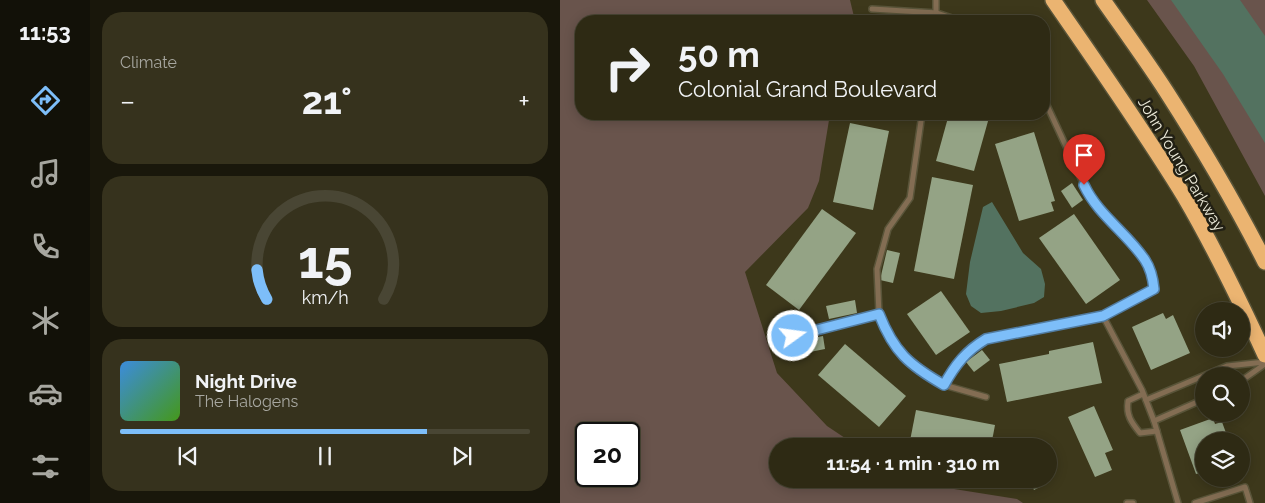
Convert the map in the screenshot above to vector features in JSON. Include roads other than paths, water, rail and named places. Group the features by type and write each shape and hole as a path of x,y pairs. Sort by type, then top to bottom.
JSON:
{"highway":[{"name":"John Young Parkway","path":"1054,0 1134,117 1184,198 1217,256 1265,355"},
{"name":"John Young Parkway","path":"1103,0 1165,89 1208,157 1265,262"}],"lane":[{"path":"936,0 937,13"},
{"path":"872,9 943,15"},
{"path":"944,385 954,367 972,348 986,339 1103,316 1154,289 1152,276 1145,260 1091,200 1050,112"},
{"path":"921,120 910,198 888,228 877,269 879,314 887,335 904,357 920,372 944,385 986,397"},
{"path":"793,336 879,314"},
{"path":"1103,316 1146,400 1178,503"},
{"path":"1146,400 1227,366 1265,363"},
{"path":"1250,374 1265,363"},
{"path":"1143,394 1128,401 1127,410 1130,421 1140,433 1157,431"},
{"path":"1154,421 1195,403"},
{"path":"1195,503 1245,487 1250,503"},
{"path":"1127,503 1133,503"}]}
